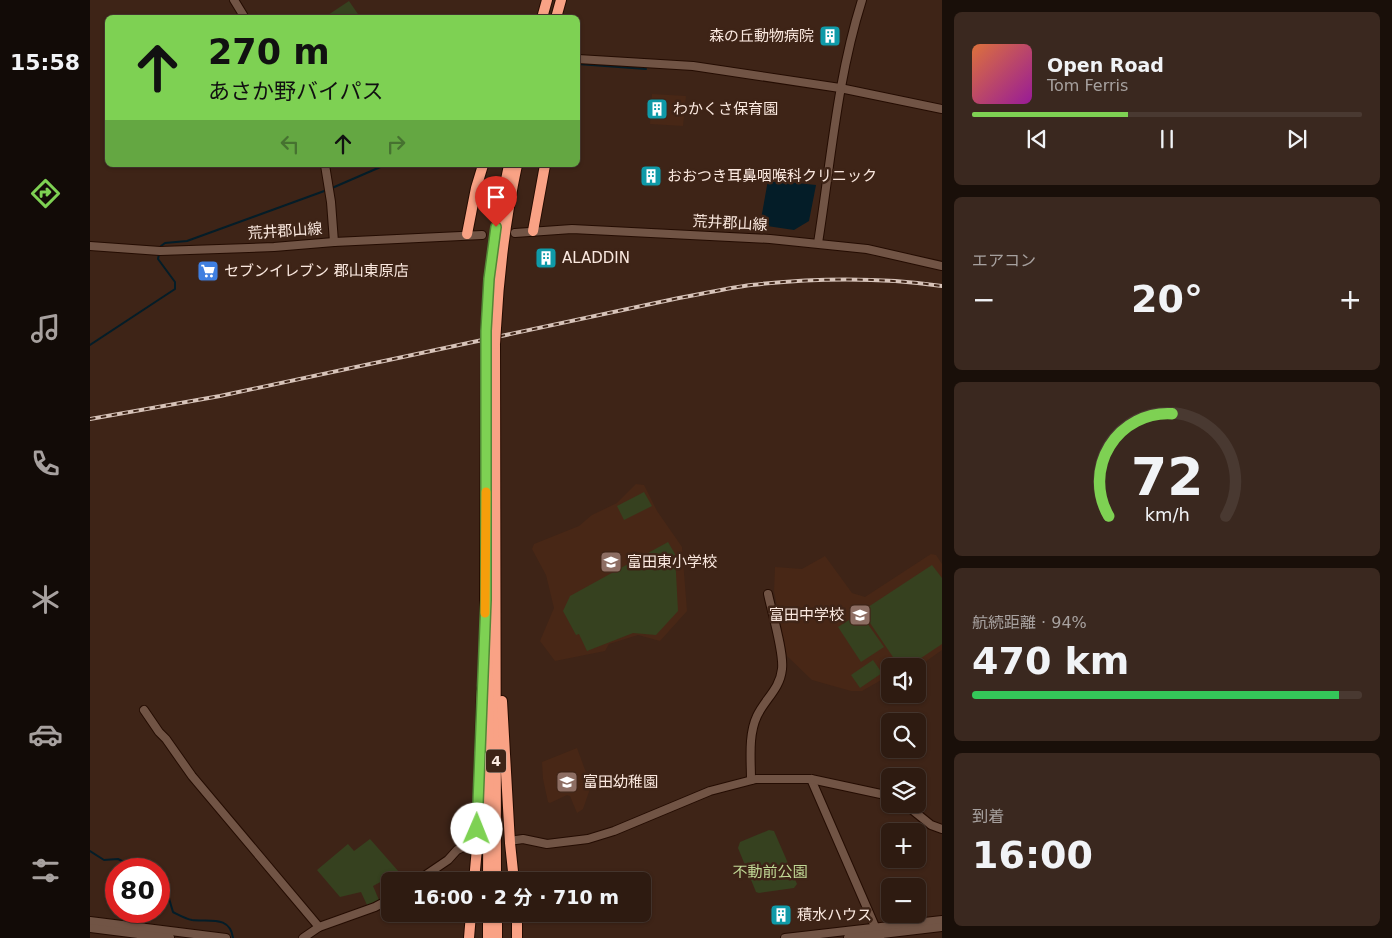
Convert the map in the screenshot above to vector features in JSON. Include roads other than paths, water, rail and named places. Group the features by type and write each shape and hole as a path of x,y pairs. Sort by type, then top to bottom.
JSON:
{"highway":[{"path":"543,15 547,0"},
{"path":"548,15 552,0"},
{"path":"557,15 561,0"},
{"path":"467,234 476,188 482,167"},
{"name":"4","path":"491,330 489,279 496,227 509,167"},
{"name":"4","path":"488,872 486,600 490,345 503,244 512,188 518,167"},
{"path":"533,231 545,167"},
{"name":"4","path":"490,345 496,640 496,872"},
{"path":"475,872 486,600"},
{"path":"496,640 513,872"},
{"path":"469,938 470,922"},
{"path":"488,922 488,938"},
{"path":"497,922 497,938"},
{"path":"517,922 517,938"}],"street":[{"path":"234,0 243,15"},
{"path":"818,243 840,88 862,0"},
{"path":"580,59 693,66 840,88 942,109"},
{"path":"325,167 331,202 334,242"},
{"name":"荒井郡山線","path":"515,233 572,228 818,243 867,250 942,266"},
{"name":"荒井郡山線","path":"90,246 160,250 274,247 467,234 482,235"},
{"path":"751,780 754,722 760,710 777,687 782,669 782,657 768,594"},
{"path":"144,710 192,776 319,927"},
{"path":"811,779 878,933"},
{"path":"516,840 523,839 547,844 588,838 614,831 710,791 751,780 811,779 881,794"},
{"path":"916,813 931,825 942,829"},
{"path":"430,872 448,860 457,850 468,845"},
{"path":"303,938 319,927 381,904"},
{"path":"90,920 226,938"},
{"path":"848,938 942,920"},
{"path":"785,938 878,933 942,927"},
{"path":"90,928 170,938"}],"water":[{"path":"768,180 816,185 809,221 794,230 760,225"}],"waterway":[{"path":"580,64 646,69"},
{"path":"332,188 380,167"},
{"path":"160,249 165,243 187,241 327,190"},
{"path":"90,345 175,289 175,282 158,259 159,254"},
{"path":"90,851 105,860"},
{"path":"170,902 173,912 185,918 223,923 228,926 233,938"}],"railway":[{"path":"90,419 220,396 742,286 799,281 846,280 894,281 942,286"}],"place":[{"name":"森の丘動物病院","path":"830,36"},
{"name":"わかくさ保育園","path":"657,109"},
{"name":"おおつき耳鼻咽喉科クリニック","path":"651,176"},
{"name":"ALADDIN","path":"546,258"},
{"name":"セブンイレブン 郡山東原店","path":"208,271"},
{"name":"富田東小学校","path":"611,562"},
{"name":"富田中学校","path":"860,615"},
{"name":"富田幼稚園","path":"567,782"},
{"name":"積水ハウス","path":"781,915"}],"park label":[{"name":"不動前公園","path":"770,872"}]}
